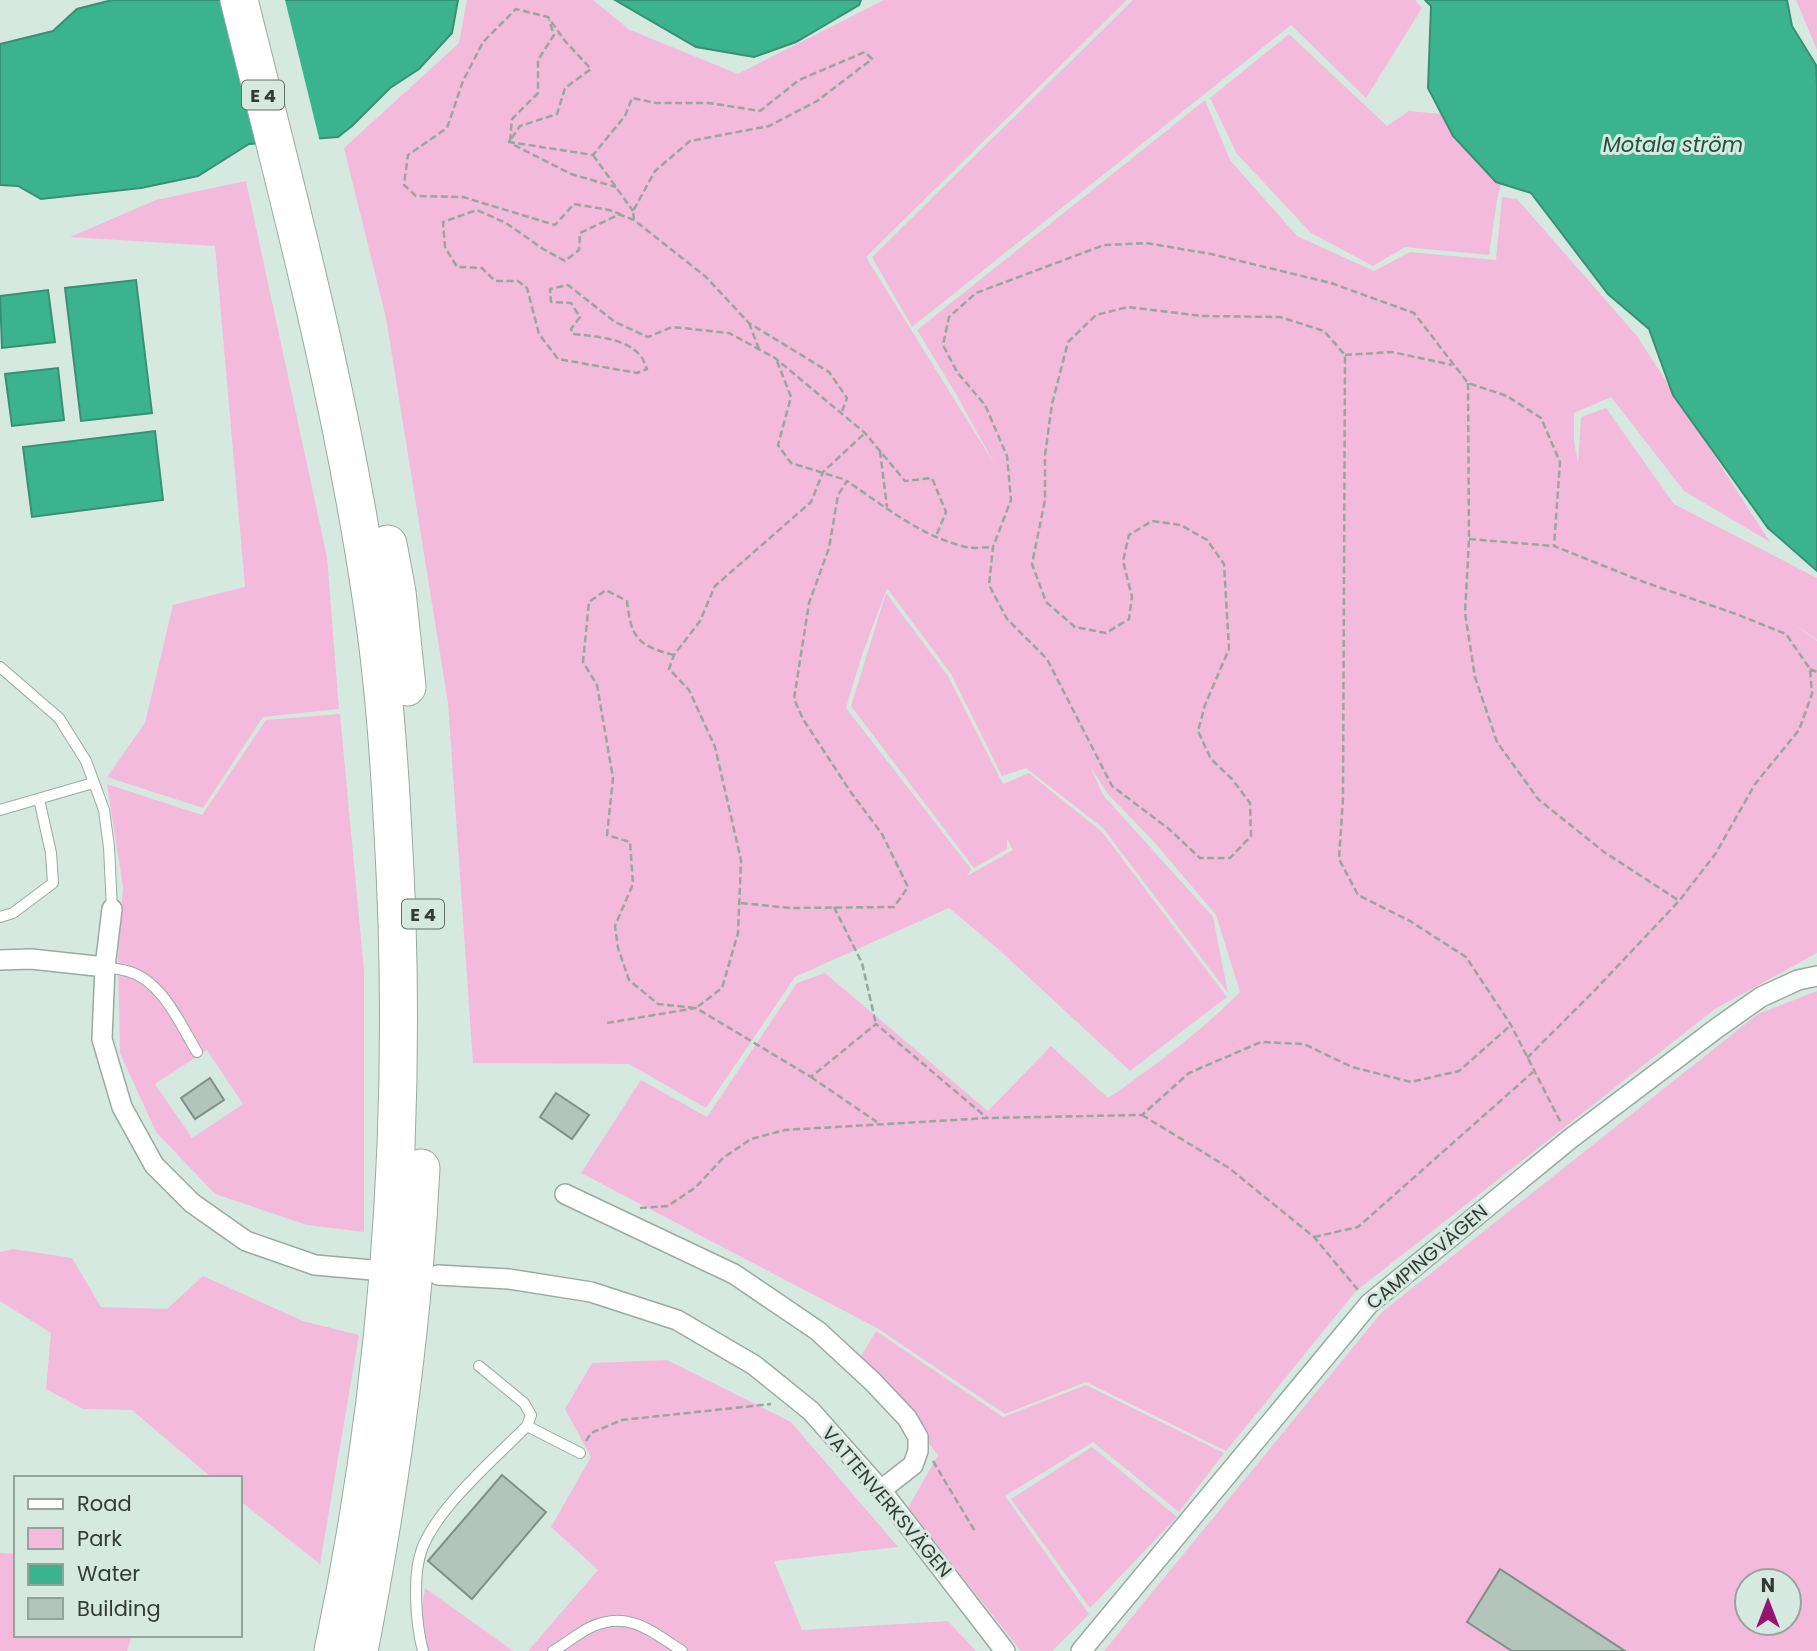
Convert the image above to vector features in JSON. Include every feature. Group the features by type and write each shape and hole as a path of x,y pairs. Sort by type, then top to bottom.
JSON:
{"highway":[{"name":"E 4","path":"239,0 298,187 368,425 397,592 415,762 423,908 424,1108 411,1320 390,1481 359,1651"},
{"name":"E 4","path":"265,0 371,593 389,765 398,908 399,1108 386,1312 366,1474 333,1651"}],"street":[{"path":"112,909 105,967 102,1039 121,1107 154,1165 192,1203 246,1241 315,1265 372,1270"},
{"path":"0,960 31,959 105,967"},
{"name":"CAMPINGVÄGEN","path":"1081,1651 1369,1304 1570,1139 1761,997 1798,980 1817,976"},
{"path":"565,1194 734,1274 818,1331 873,1382 907,1418 918,1437 918,1451 913,1465 881,1490"},
{"name":"VATTENVERKSVÄGEN","path":"438,1275 509,1279 591,1292 677,1320 754,1365 811,1411 881,1490 1005,1651"}],"lane":[{"path":"0,667 59,718 86,761 104,810 112,909"},
{"path":"0,810 93,783"},
{"path":"0,917 13,913 53,883 51,853 39,799"},
{"path":"105,967 128,971 158,992 197,1052"},
{"path":"423,1651 417,1627 417,1584 421,1551 438,1518 527,1426 531,1415 524,1403 479,1367"},
{"path":"527,1426 580,1453"},
{"path":"553,1651 588,1628 615,1620 632,1622 682,1651"}],"path":[{"path":"509,142 520,126 557,114 565,88 591,69 548,17 516,9 483,42 463,81 447,128 408,155 404,185 416,196 463,197 555,225 574,204 609,209 634,220 706,276 749,323 829,372 847,398 841,415"},
{"path":"509,142 512,118 538,93 538,60 554,35 548,17"},
{"path":"593,155 625,116 632,98 656,103 709,103 760,111 799,80 866,52 872,59 817,101 769,126 690,141 655,171 633,211"},
{"path":"509,142 593,155 633,211 634,220"},
{"path":"509,142 570,174 616,187"},
{"path":"609,209 620,214 580,233 579,250 565,261 514,228 477,210 443,222 445,247 457,267 482,268 495,281 518,281 527,288 539,334 558,359 637,373 647,369 639,354 619,342 573,334 570,329 580,317 571,303 551,302 550,289 568,285 615,322 648,337 672,327 729,333 775,358 865,433 905,481 932,478 946,512 936,536"},
{"path":"1554,546 1560,462 1541,418 1507,396 1468,383 1452,366 1414,313 1331,283 1211,254 1146,243 1104,245 976,293 949,317 943,345 957,372 985,405 1007,456 1011,500 993,547 989,585 1007,619 1047,659 1112,786 1169,829 1200,858 1230,858 1251,836 1250,803 1232,779 1211,759 1198,731 1205,705 1230,649 1224,564 1207,540 1181,525 1152,521 1129,535 1123,561 1132,597 1129,619 1106,633 1075,627 1046,602 1032,564 1045,500 1045,455 1052,404 1068,342 1096,315 1128,307 1203,316 1280,317 1324,331 1345,355 1344,771 1339,859 1358,895 1410,921 1466,957 1511,1025 1570,1139"},
{"path":"749,323 759,349"},
{"path":"1345,355 1392,352 1452,366"},
{"path":"775,358 791,397 778,445 791,463 847,481 907,522 936,536 968,548 993,547"},
{"path":"1468,383 1469,540 1465,613 1475,677 1497,742 1538,799 1604,852 1679,901"},
{"path":"607,1023 696,1008 722,988 738,933 741,860 715,747 689,690 669,669 674,655 700,621 715,586 811,502 823,472 865,433"},
{"path":"880,451 887,508"},
{"path":"741,903 790,908 894,907 908,887 882,834 803,719 794,699 809,603 830,548 838,495 847,481"},
{"path":"1469,540 1554,546 1644,582 1736,614 1786,634 1810,669 1812,694 1799,730 1755,784 1716,853 1679,901 1527,1058"},
{"path":"674,655 648,648 630,627 627,601 606,590 589,602 583,663 597,685 613,778 607,835 630,842 633,884 615,926 618,948 629,980 657,1004 696,1008 811,1077 878,1123"},
{"path":"1810,669 1817,672"},
{"path":"834,907 862,963 876,1024 986,1118"},
{"path":"811,1077 876,1024"},
{"path":"1142,1115 1189,1073 1261,1042 1304,1044 1352,1067 1411,1082 1459,1071 1511,1025"},
{"path":"1314,1237 1358,1227 1533,1072"},
{"path":"615,1218 625,1207 668,1206 696,1187 723,1158 751,1139 785,1130 986,1118 1142,1115 1229,1168 1314,1237 1369,1304"},
{"path":"580,1453 591,1433 622,1420 798,1401"},
{"path":"918,1437 976,1533"}],"green space":[{"path":"467,0 593,0 630,30 738,74 884,0 1127,0 866,257 995,465 917,330 1205,100 1230,160 1297,236 1374,271 1410,252 1496,260 1502,197 1517,199 1637,336 1770,542 1684,491 1611,397 1574,413 1574,441 1578,463 1581,417 1606,408 1674,504 1817,578 1817,640 1791,622 1817,641 1817,953 1715,1009 1356,1291 1226,1451 1086,1382 1005,1414 877,1328 581,1173 641,1080 707,1117 797,983 825,973 988,1111 1051,1046 1108,1098 1176,1048 1240,992 1216,915 1155,843 1107,793 1090,766 1103,795 1213,917 1228,993 1103,828 1026,768 1002,776 951,674 887,588 846,708 971,869 967,876 1013,850 1007,839 1007,849 974,868 851,706 886,593 948,676 1003,784 1029,773 1102,832 1227,997 1130,1071 997,948 949,908 795,977 706,1108 629,1064 473,1063 448,703 386,318 344,148 459,43"},
{"path":"1133,0 1415,0 1422,8 1366,98 1291,25 912,327 872,257"},
{"path":"1796,0 1817,0 1817,50"},
{"path":"1289,34 1387,126 1409,111 1517,121 1497,200 1489,255 1405,247 1373,266 1311,233 1237,154 1210,98"},
{"path":"246,181 327,557 339,709 263,717 203,808 107,777 145,723 173,605 245,587 215,246 70,237 156,200"},
{"path":"340,714 364,971 364,1232 307,1225 215,1194 156,1132 120,1053 118,959 123,887 107,784 202,815 266,720","holes":["207,1050 243,1104 192,1138 155,1084"]},
{"path":"1817,991 1817,1651 1104,1651 1382,1312 1758,1014"},
{"path":"13,1249 72,1258 101,1307 167,1309 203,1276 303,1321 359,1335 320,1564 242,1503 242,1476 210,1476 132,1410 83,1409 46,1389 51,1333 0,1301 0,1252"},
{"path":"876,1331 1003,1417 1086,1385 1224,1453 1179,1512 1093,1442 1005,1496 1089,1614 1052,1651 1021,1651 908,1508 938,1455 860,1358"},
{"path":"667,1360 791,1422 898,1547 774,1561 802,1630 948,1621 976,1651 528,1651 598,1570 551,1527 591,1457 565,1409 592,1363"},
{"path":"1092,1447 1177,1517 1090,1608 1011,1499"},
{"path":"0,1553 14,1554 14,1637 131,1637 127,1651 0,1651"},
{"path":"425,1588 513,1651 425,1651 420,1620"}],"water":[{"path":"112,0 458,0 452,33 419,69 390,88 338,137 249,144 198,176 141,188 41,199 18,186 0,185 0,44 53,31 77,9"},
{"path":"615,0 861,0 859,5 796,42 754,57 696,47"},
{"name":"Motala ström","path":"1425,0 1787,0 1792,26 1816,65 1817,571 1768,528 1673,395 1649,329 1608,294 1531,193 1496,182 1453,136 1428,88 1431,6"},
{"path":"136,280 152,413 81,421 65,288"},
{"path":"48,290 55,342 2,348 0,296"},
{"path":"58,368 64,420 12,426 5,374"},
{"path":"155,431 163,500 32,517 23,447"}],"pier":[{"path":"223,0 285,0 320,142 259,146"}],"building":[{"path":"210,1078 224,1100 195,1119 181,1098"},
{"path":"556,1093 589,1115 572,1139 540,1117"},
{"path":"502,1475 546,1512 472,1599 428,1561"},
{"path":"1500,1569 1625,1651 1512,1651 1467,1622"}]}
